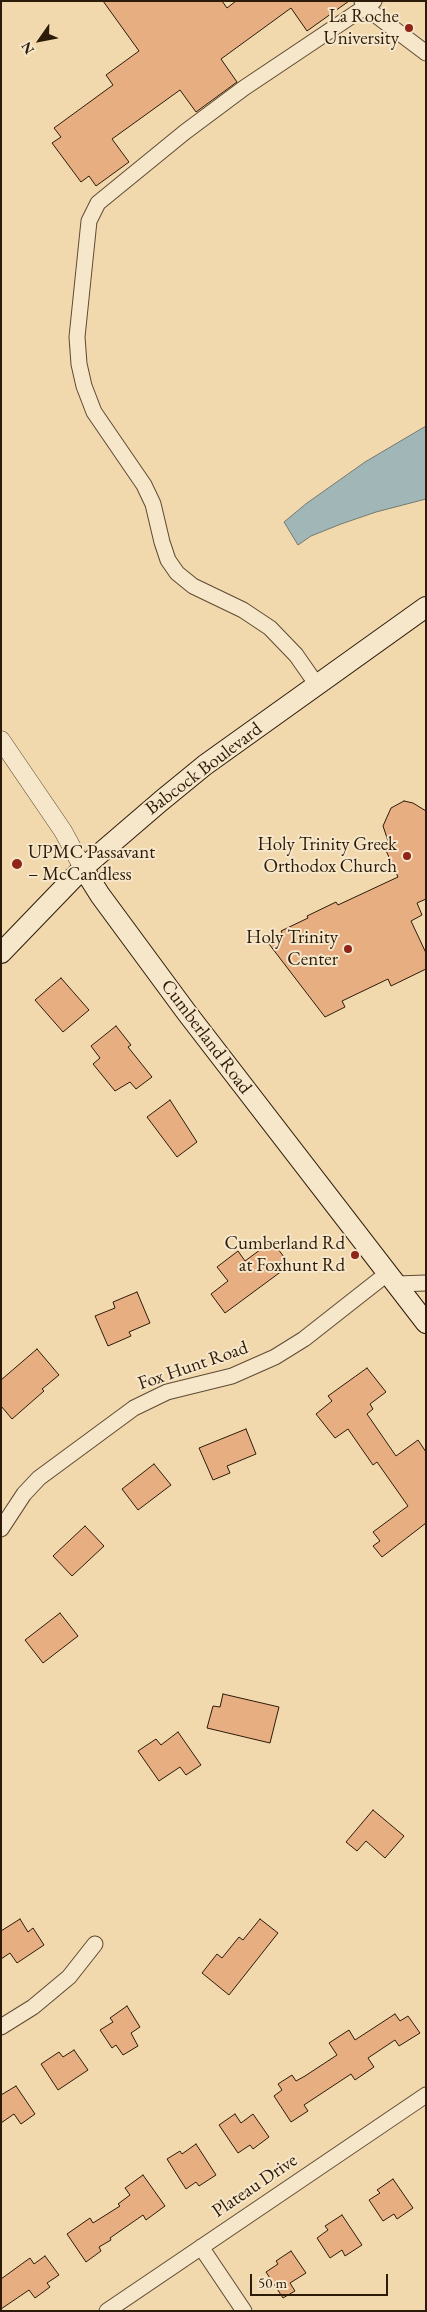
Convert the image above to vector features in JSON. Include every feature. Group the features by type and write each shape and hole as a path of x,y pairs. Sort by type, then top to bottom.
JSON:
{"main road":[{"name":"Babcock Boulevard","path":"1,953 84,868 206,765 426,607"},
{"name":"Cumberland Road","path":"84,868 100,895 187,1013 426,1323"}],"street":[{"path":"317,685 296,655 270,628 243,610 193,586 177,573 165,551 153,504 144,485 94,412 84,386 79,364 77,337 90,221 98,203 185,132 244,88 367,3 426,53"},
{"name":"Cumberland Road","path":"1,740 63,832 84,868"},
{"path":"392,1279 426,1283"},
{"name":"Fox Hunt Road","path":"1,1529 24,1494 39,1478 134,1408 167,1392 232,1376 275,1357 392,1279"},
{"path":"1,2027 33,2007 69,1977 95,1944"},
{"name":"Plateau Drive","path":"107,2311 426,2095"},
{"path":"201,2247 244,2311"}],"shaded area":[{"path":"426,426 426,499 376,512 341,524 311,536 298,545 284,522 307,503 365,462"}],"building":[{"path":"103,1 222,1 227,8 236,1 349,1 307,31 291,8 221,59 237,82 196,112 180,90 112,139 129,162 96,186 89,176 81,182 52,143 61,137 54,128 113,85 106,75 139,51"},
{"name":"Holy Trinity Center","path":"404,801 413,803 426,811 426,899 417,903 422,915 411,921 426,953 426,969 391,986 388,979 342,1001 345,1007 325,1017 269,944 284,937 281,931 308,918 307,916 336,902 338,905 398,877 383,844 388,841 383,826 391,808"},
{"path":"61,978 89,1010 63,1032 35,1000"},
{"path":"116,1026 131,1045 128,1047 152,1077 136,1089 130,1082 115,1091 93,1064 100,1058 91,1046"},
{"path":"170,1100 197,1142 177,1157 147,1117"},
{"path":"272,1241 290,1265 225,1313 211,1294 228,1281 217,1267 238,1251 245,1261"},
{"path":"137,1292 150,1323 129,1332 131,1336 108,1346 95,1316 115,1308 113,1302"},
{"path":"37,1349 59,1375 12,1419 1,1406 1,1380"},
{"path":"367,1368 386,1392 370,1404 373,1409 367,1414 396,1456 418,1440 426,1452 426,1523 382,1557 373,1546 380,1541 373,1532 408,1506 377,1462 373,1465 348,1429 335,1438 316,1414 332,1401 328,1396"},
{"path":"246,1429 256,1454 227,1466 230,1473 213,1480 199,1448"},
{"path":"154,1464 171,1485 138,1510 122,1489"},
{"path":"85,1526 104,1546 72,1576 53,1556"},
{"path":"60,1613 78,1636 43,1663 25,1640"},
{"path":"223,1694 279,1707 270,1743 207,1728 213,1706 220,1707"},
{"path":"178,1732 201,1765 186,1775 180,1767 159,1781 138,1751 156,1739 161,1745"},
{"path":"373,1810 404,1836 385,1858 366,1841 357,1851 346,1842"},
{"path":"20,1919 28,1932 33,1928 44,1945 17,1963 10,1953 1,1959 1,1931"},
{"path":"260,1919 278,1933 229,1995 202,1973 217,1954 222,1958 239,1937 243,1940"},
{"path":"127,2006 140,2027 131,2033 138,2046 123,2055 116,2045 112,2048 100,2030 113,2022 110,2018"},
{"path":"395,2014 400,2021 408,2016 420,2033 399,2046 395,2040 368,2058 374,2067 355,2080 351,2074 304,2105 308,2111 291,2122 274,2096 282,2090 278,2084 292,2075 296,2081 337,2055 329,2043 349,2030 355,2040"},
{"path":"74,2050 88,2070 58,2090 41,2064 59,2052 63,2057"},
{"path":"16,2086 35,2114 21,2124 14,2114 1,2123 1,2095"},
{"path":"235,2114 241,2123 253,2114 269,2137 253,2149 250,2145 238,2153 219,2125"},
{"path":"196,2144 216,2175 199,2186 196,2182 186,2189 167,2159 180,2151 182,2154"},
{"path":"143,2175 165,2206 146,2220 143,2215 110,2238 111,2240 99,2247 101,2251 86,2262 67,2234 90,2218 93,2223 120,2206 118,2204 130,2195 125,2188"},
{"path":"393,2179 413,2208 397,2219 394,2214 383,2221 369,2200 380,2193 377,2190"},
{"path":"342,2215 362,2245 345,2256 342,2250 330,2258 317,2238 328,2230 325,2226"},
{"path":"291,2251 306,2273 290,2283 295,2291 283,2298 266,2272 278,2264 276,2261"},
{"path":"45,2256 59,2275 47,2283 50,2287 35,2298 29,2290 1,2309 1,2279 30,2258 34,2264"}],"place":[{"name":"La Roche University","path":"409,28"},
{"name":"Holy Trinity Greek Orthodox Church","path":"407,856"},
{"name":"UPMC Passavant – McCandless","path":"17,864"},
{"name":"Holy Trinity Center","path":"348,949"},
{"name":"Cumberland Rd at Foxhunt Rd","path":"355,1255"}]}
